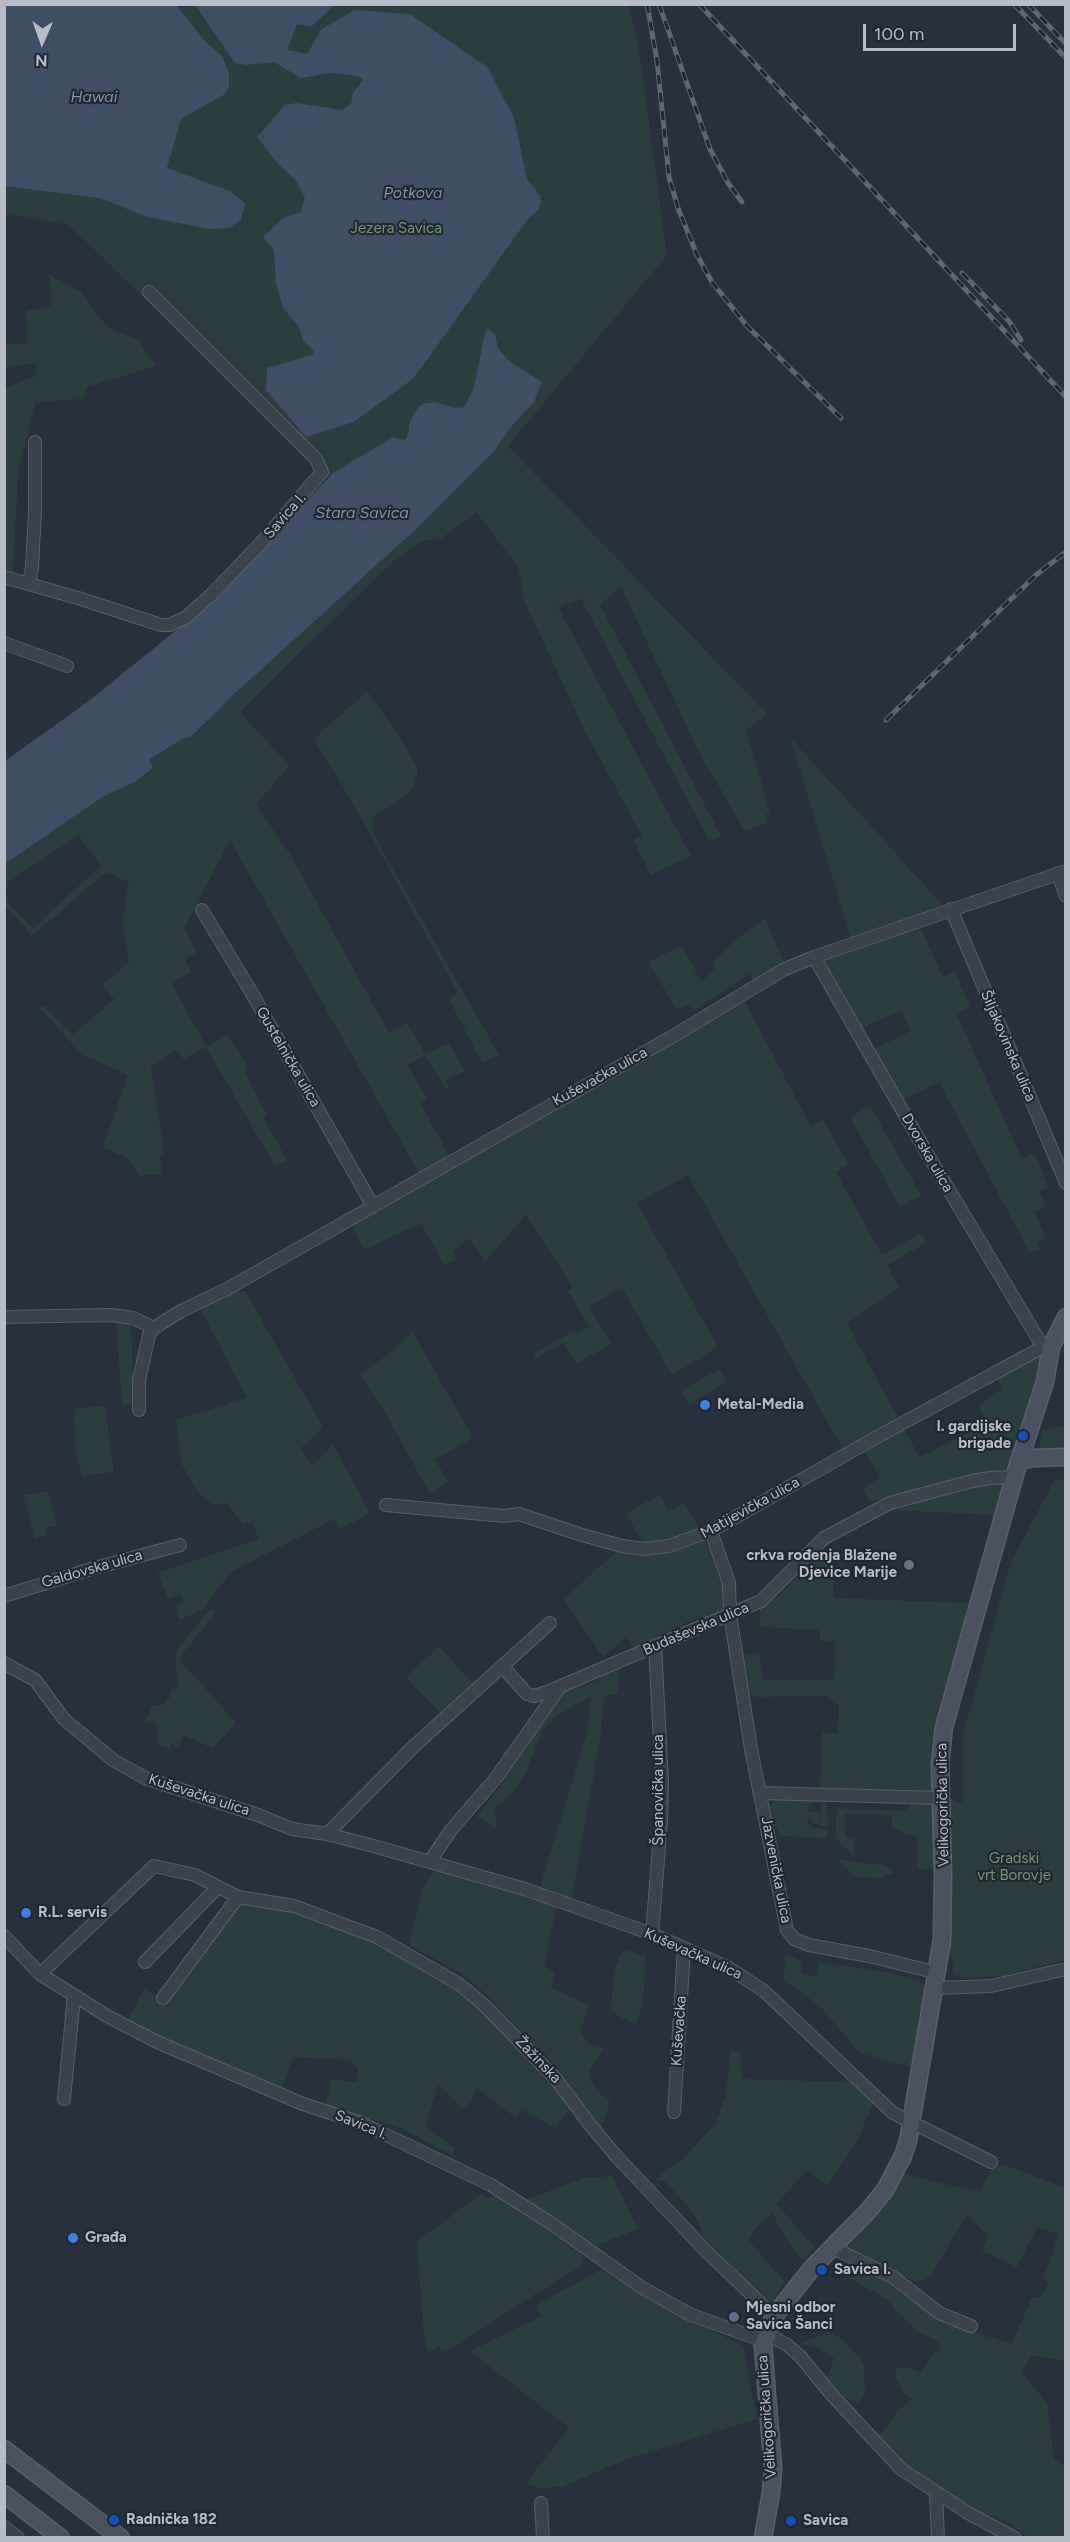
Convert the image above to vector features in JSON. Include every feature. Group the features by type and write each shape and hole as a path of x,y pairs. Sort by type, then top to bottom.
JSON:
{"street":[{"name":"Savica I.","path":"4,577 161,625 178,621 195,610 260,544 322,472 315,459 149,292"},
{"path":"29,583 35,512 35,442"},
{"path":"4,643 68,666"},
{"path":"1062,872 1065,896"},
{"name":"Kuševačka ulica","path":"154,1328 675,1035 772,976 814,957 1062,872"},
{"name":"Šiljakovinska ulica","path":"951,909 1065,1183"},
{"name":"Gustelnička ulica","path":"202,910 373,1206"},
{"name":"Dvorska ulica","path":"814,957 928,1155 1047,1347"},
{"path":"4,1317 117,1316 139,1321 154,1328 146,1344 140,1368 139,1410"},
{"name":"Velikogorička ulica","path":"763,2538 773,2469 763,2371 765,2337 774,2316 812,2268 885,2190 903,2156 912,2123 937,1980 943,1919 940,1750 946,1718 1019,1461 1045,1382 1047,1347 1065,1317"},
{"name":"Matijevička ulica","path":"386,1505 504,1516 519,1514 607,1543 644,1549 669,1546 711,1531 877,1437 1047,1347"},
{"path":"1019,1461 1065,1457"},
{"name":"Budaševska ulica","path":"503,1667 531,1695 560,1687 761,1601 824,1538 890,1503 990,1478 1014,1478"},
{"name":"Jazvenička ulica","path":"711,1531 727,1571 731,1597 730,1614 751,1749 790,1936 809,1945 869,1956 937,1980"},
{"name":"Galdovska ulica","path":"4,1596 180,1545"},
{"path":"327,1834 413,1747 550,1623"},
{"name":"Španovička ulica","path":"652,1934 662,1802 656,1645"},
{"name":"Kuševačka ulica","path":"4,1663 35,1680 64,1719 113,1760 145,1778 258,1815 292,1829 327,1834 525,1890 652,1934 729,1968 753,1983 892,2113 991,2162"},
{"path":"430,1862 451,1830 501,1771 560,1687"},
{"name":"Jazvenička ulica","path":"761,1793 941,1798"},
{"name":"Žažinska","path":"40,1974 153,1866 195,1875 238,1897 294,1906 348,1925 402,1950 459,1984 484,2005 556,2079 591,2127 617,2157 707,2252 774,2316"},
{"path":"145,1962 218,1887"},
{"path":"163,1998 238,1897"},
{"name":"Savica I.","path":"4,1936 40,1974 107,2016 157,2042 303,2104 361,2123 491,2185 552,2224 641,2287 703,2320 787,2345 800,2356 885,2454 901,2469 968,2513 1015,2538"},
{"name":"Kuševačka","path":"674,2112 684,1949"},
{"path":"937,1980 972,1988 1009,1983 1065,1969"},
{"path":"64,2099 74,1996"},
{"path":"833,2248 892,2277 939,2313 971,2326"},
{"path":"4,2449 121,2538"},
{"path":"936,2493 938,2538"},
{"path":"4,2494 61,2538"},
{"path":"541,2503 543,2538"},
{"path":"4,2527 18,2538"}],"green space":[{"name":"Jezera Savica","path":"5,5 628,5 638,41 667,255 508,446 767,714 746,731 770,812 766,814 768,823 745,831 701,756 621,587 600,605 721,836 710,842 581,599 558,607 691,856 651,875 633,840 642,836 584,729 524,600 518,566 476,512 441,539 421,541 391,563 240,712 289,766 256,804 291,856 389,1033 407,1023 425,1054 449,1043 465,1071 446,1080 449,1087 446,1089 425,1055 407,1065 427,1099 420,1103 450,1157 419,1173 230,840 184,928 197,953 185,959 191,972 171,983 206,1046 228,1035 248,1068 244,1071 267,1115 263,1117 287,1160 275,1166 206,1047 183,1059 177,1050 151,1066 164,1153 160,1156 162,1174 140,1176 127,1158 103,1147 128,1075 83,1055 39,1008 43,1005 73,1035 114,999 103,984 129,962 122,923 129,882 106,872 32,936 5,906 5,900 33,928 101,866 78,835 5,883 5,864 104,796 135,782 153,769 149,761 182,739 192,737 231,697 400,544 317,464 299,453 292,440 69,225 5,214"},
{"path":"49,275 81,292 107,327 139,341 156,366 87,387 83,399 36,402 18,474 13,574 5,571 5,388 35,376 37,363 5,367 5,344 27,343 26,311 52,306"},
{"path":"367,691 398,734 417,768 413,788 376,814 373,820 373,834 499,1055 482,1063 449,999 458,993 354,805 314,739"},
{"path":"790,738 880,836 944,907 851,938"},
{"path":"765,919 784,962 754,981 750,974 694,1010 689,1004 677,1010 648,962 682,946 701,981 716,970 713,963 736,939"},
{"path":"919,925 943,977 955,972 970,1007 956,1013 1022,1159 1035,1153 1048,1187 1039,1192 1046,1207 1035,1212 1046,1239 1037,1243 1040,1249 1030,1253 939,1082 901,1101 872,1050 911,1031 901,1010 860,1029 824,964 825,959"},
{"path":"745,1002 811,1127 823,1120 848,1164 836,1172 882,1255 922,1233 927,1242 887,1265 899,1287 847,1323 898,1419 844,1451 688,1175 637,1203 718,1347 672,1375 622,1288 589,1306 611,1344 576,1364 564,1343 536,1358 533,1354 573,1331 575,1333 589,1327 568,1291 573,1288 526,1214 485,1262 470,1238 453,1251 458,1259 444,1265 421,1223 364,1250 350,1221"},
{"path":"870,1106 921,1195 900,1207 850,1117"},
{"path":"245,1291 323,1427 301,1448 312,1466 333,1445 370,1513 339,1530 334,1519 231,1572 203,1609 179,1620 175,1605 184,1602 181,1594 168,1599 158,1573 259,1539 252,1522 243,1524 227,1503 214,1505 198,1492 182,1465 176,1420 247,1398 200,1308 236,1292"},
{"path":"116,1318 131,1322 134,1404 122,1405"},
{"path":"412,1331 473,1438 435,1459 448,1482 430,1494 386,1414 360,1374 390,1353"},
{"path":"1043,1354 1010,1471 971,1475 869,1502 863,1488 881,1478 864,1451 904,1430 920,1457 983,1425 987,1422 978,1405 1003,1390 997,1379"},
{"path":"719,1369 727,1382 689,1405 681,1391"},
{"path":"105,1406 114,1472 82,1476 75,1449 74,1414 76,1408"},
{"path":"1065,1426 1065,1453 1037,1453 1043,1430"},
{"name":"Gradski vrt Borovje","path":"1055,1479 1065,1480 1065,1960 1002,1976 962,1978 953,1973 952,1956 950,1955 948,1801 951,1799 963,1805 963,1735 1011,1562"},
{"path":"1005,1483 997,1515 889,1510 942,1494 988,1484"},
{"path":"48,1491 57,1526 45,1528 47,1535 35,1539 23,1495"},
{"path":"659,1495 669,1511 684,1503 700,1530 681,1538 644,1544 626,1514"},
{"path":"705,1541 714,1554 724,1585 722,1610 688,1622 634,1648 627,1636 603,1657 564,1599 616,1552 638,1556 658,1554"},
{"path":"835,1553 833,1598 972,1603 936,1715 931,1753 931,1792 820,1789 822,1733 838,1733 839,1705 828,1696 754,1697 747,1690 742,1656 759,1653 763,1680 834,1680 835,1641 820,1641 820,1630 760,1627 760,1609 780,1594 819,1554"},
{"path":"209,1610 217,1611 183,1653 180,1660 236,1723 212,1748 183,1735 178,1747 171,1744 169,1749 158,1745 156,1721 145,1723 152,1705 163,1705 170,1697 170,1690 179,1686 176,1672 177,1649"},
{"path":"439,1647 476,1686 443,1716 406,1677"},
{"path":"619,1667 618,1694 604,1696 600,1739 571,1902 539,1890 586,1736 591,1696 557,1715 542,1731 526,1773 511,1794 495,1808 497,1829 477,1817 502,1784 524,1745 560,1693 577,1684 580,1688 601,1679 600,1674"},
{"path":"778,1798 827,1799 828,1827 820,1826 821,1803 814,1802 808,1806 808,1812 819,1812 819,1824 814,1824 808,1817 807,1822 813,1828 828,1829 827,1838 779,1836 777,1826 772,1826 769,1814 770,1806"},
{"path":"934,1802 936,1869 917,1869 918,1837 892,1829 892,1815 845,1814 845,1838 854,1838 854,1856 835,1837 837,1809 908,1811 910,1804"},
{"path":"841,1859 883,1865 894,1873 879,1878 855,1877 839,1861"},
{"path":"434,1869 557,1904 544,1966 555,1973 551,1988 589,2005 580,2033 590,2045 605,2048 590,2069 590,2080 597,2091 610,2102 600,2130 566,2079 546,2055 527,2040 493,2001 464,1975 409,1945 422,1891"},
{"path":"237,1904 280,1907 362,1934 465,1991 544,2070 579,2114 570,2109 555,2128 523,2110 515,2117 477,2088 463,2109 438,2084 425,2127 455,2148 452,2155 403,2129 326,2106 331,2079 357,2082 358,2068 349,2060 293,2057 282,2088 183,2049 127,2022 144,1989 159,1998"},
{"path":"623,1949 646,1956 643,2005 635,2025 610,2011 616,1967"},
{"path":"785,1954 801,1961 801,1974 816,1976 819,1962 896,1974 921,1981 925,1987 924,1998 913,2068 859,2053 821,2007 784,1980"},
{"path":"730,2050 741,2053 742,2079 852,2082 873,2103 858,2139 828,2186 807,2170 776,2204 815,2247 802,2261 779,2227 773,2213 755,2229 748,2240 785,2282 772,2302 703,2236 698,2220 666,2181 655,2180 683,2158 715,2125 726,2096"},
{"path":"993,2166 1008,2166 1065,2188 1065,2361 1031,2355 1022,2372 1047,2404 1054,2460 1065,2466 1065,2537 1028,2537 1006,2521 960,2505 901,2464 879,2436 898,2411 912,2399 902,2391 895,2375 897,2367 910,2368 921,2373 934,2353 941,2352 939,2342 917,2331 894,2309 892,2302 836,2271 855,2264 885,2277 929,2312 955,2326 1012,2344 1032,2297 1040,2298 1048,2283 1043,2279 1059,2234 1037,2227 1017,2267 982,2251 988,2236 967,2214 931,2275 923,2280 915,2281 871,2264 847,2248 865,2227 866,2221 899,2173 980,2192"},
{"path":"612,2176 638,2229 595,2246 526,2200 583,2178"},
{"path":"481,2194 486,2198 498,2196 582,2255 584,2263 445,2352 438,2347 429,2353 425,2343 416,2242"},
{"path":"602,2269 636,2293 743,2346 757,2419 627,2459 562,2487 540,2488 526,2483 569,2428 470,2351 542,2316 535,2306"},
{"path":"829,2331 845,2341 864,2364 865,2393 858,2403 842,2397 827,2378 834,2358 814,2346 800,2344"}],"water":[{"name":"Hawai","path":"5,4 176,5 205,41 223,57 229,74 229,86 225,94 181,119 167,168 230,191 245,203 241,220 229,228 209,229 148,217 99,198 5,186"},
{"name":"Potkova","path":"195,5 338,5 333,6 311,27 297,24 287,50 307,54 321,30 354,10 410,14 487,67 514,118 527,179 541,197 539,209 527,220 414,378 354,422 306,437 266,390 267,368 312,355 314,351 303,341 299,327 283,308 276,284 274,250 263,237 283,218 301,212 305,197 297,182 277,163 257,137 285,105 296,103 343,110 351,104 353,93 363,80 358,76 331,73 301,78 274,62 246,65 235,63"},
{"name":"Stara Savica","path":"486,328 495,334 498,348 509,361 542,382 534,402 513,424 494,451 414,531 231,697 191,737 182,739 149,760 153,768 135,782 104,796 5,864 5,761 86,703 215,599 333,473 393,437 405,440 414,413 422,404 435,402 455,408 464,407 474,388"}],"railway":[{"path":"647,4 657,61 669,177 678,208 697,255 712,282 747,326 841,418"},
{"path":"659,4 710,149 728,183 742,202"},
{"path":"699,4 1066,397"},
{"path":"1014,4 1066,58"},
{"path":"1028,4 1066,44"},
{"path":"962,273 1009,321 1021,340"},
{"path":"886,720 1036,575 1066,552"}],"place":[{"name":"Metal-Media","path":"705,1405"},
{"name":"I. gardijske brigade","path":"1023,1436"},
{"name":"crkva rođenja Blažene Djevice Marije","path":"909,1565"},
{"name":"R.L. servis","path":"26,1913"},
{"name":"Građa","path":"73,2238"},
{"name":"Savica I.","path":"822,2270"},
{"name":"Mjesni odbor Savica Šanci","path":"734,2317"},
{"name":"Radnička 182","path":"114,2520"},
{"name":"Savica","path":"791,2521"}]}
